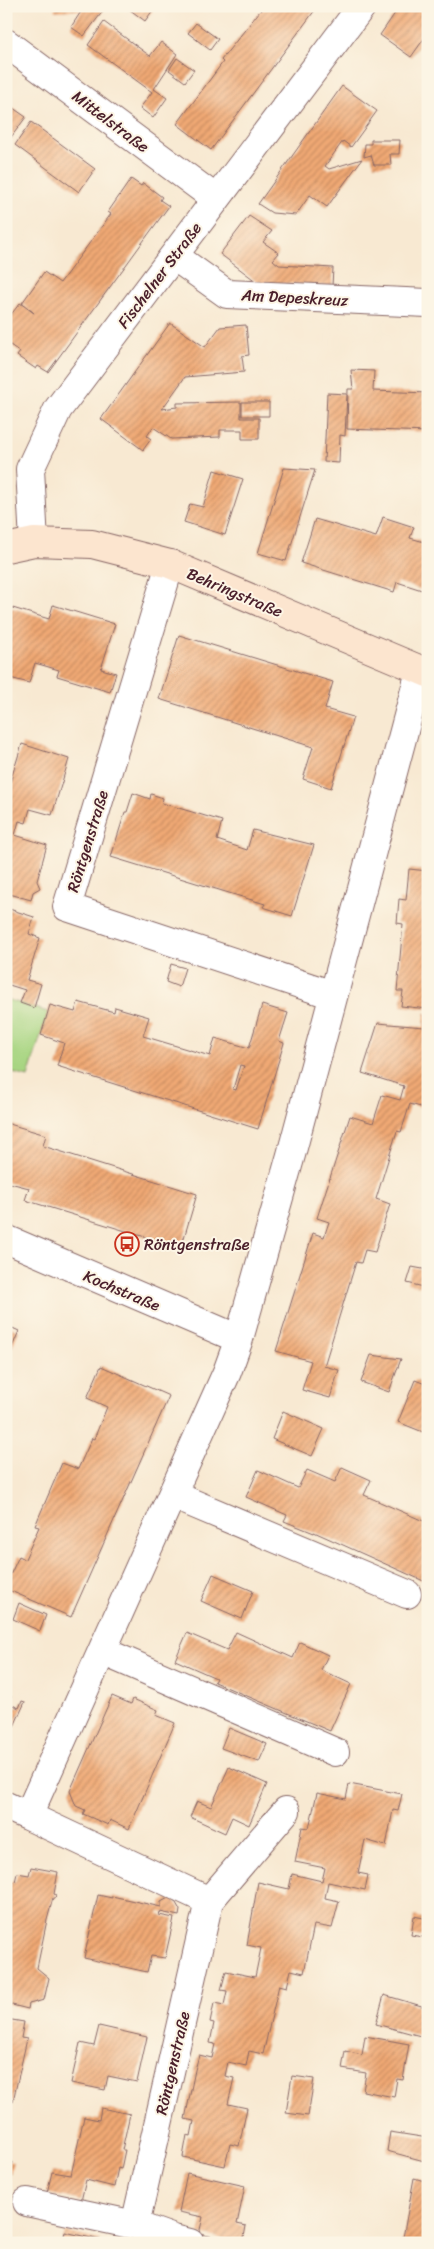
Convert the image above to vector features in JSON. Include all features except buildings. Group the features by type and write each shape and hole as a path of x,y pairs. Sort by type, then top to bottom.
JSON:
{"street":[{"name":"Fischelner Straße","path":"34,542 30,469 58,408 362,6"},
{"name":"Mittelstraße","path":"6,43 216,199"},
{"name":"Am Depeskreuz","path":"174,256 227,294 428,303"},
{"path":"6,548 34,542"},
{"name":"Behringstraße","path":"34,542 92,544 170,564 424,672"},
{"name":"Röntgenstraße","path":"170,564 67,907 333,995"},
{"path":"209,1901 17,1811 102,1651 173,1495 227,1372 239,1339 424,672"},
{"name":"Kochstraße","path":"6,1239 239,1339"},
{"path":"173,1495 407,1594"},
{"path":"102,1651 335,1752"},
{"name":"Röntgenstraße","path":"135,2225 209,1901 286,1811"},
{"path":"27,2202 135,2225 190,2243"}],"green space":[{"path":"6,999 48,1012 28,1077 6,1071"}],"place":[{"name":"Röntgenstraße","path":"127,1244"}]}
